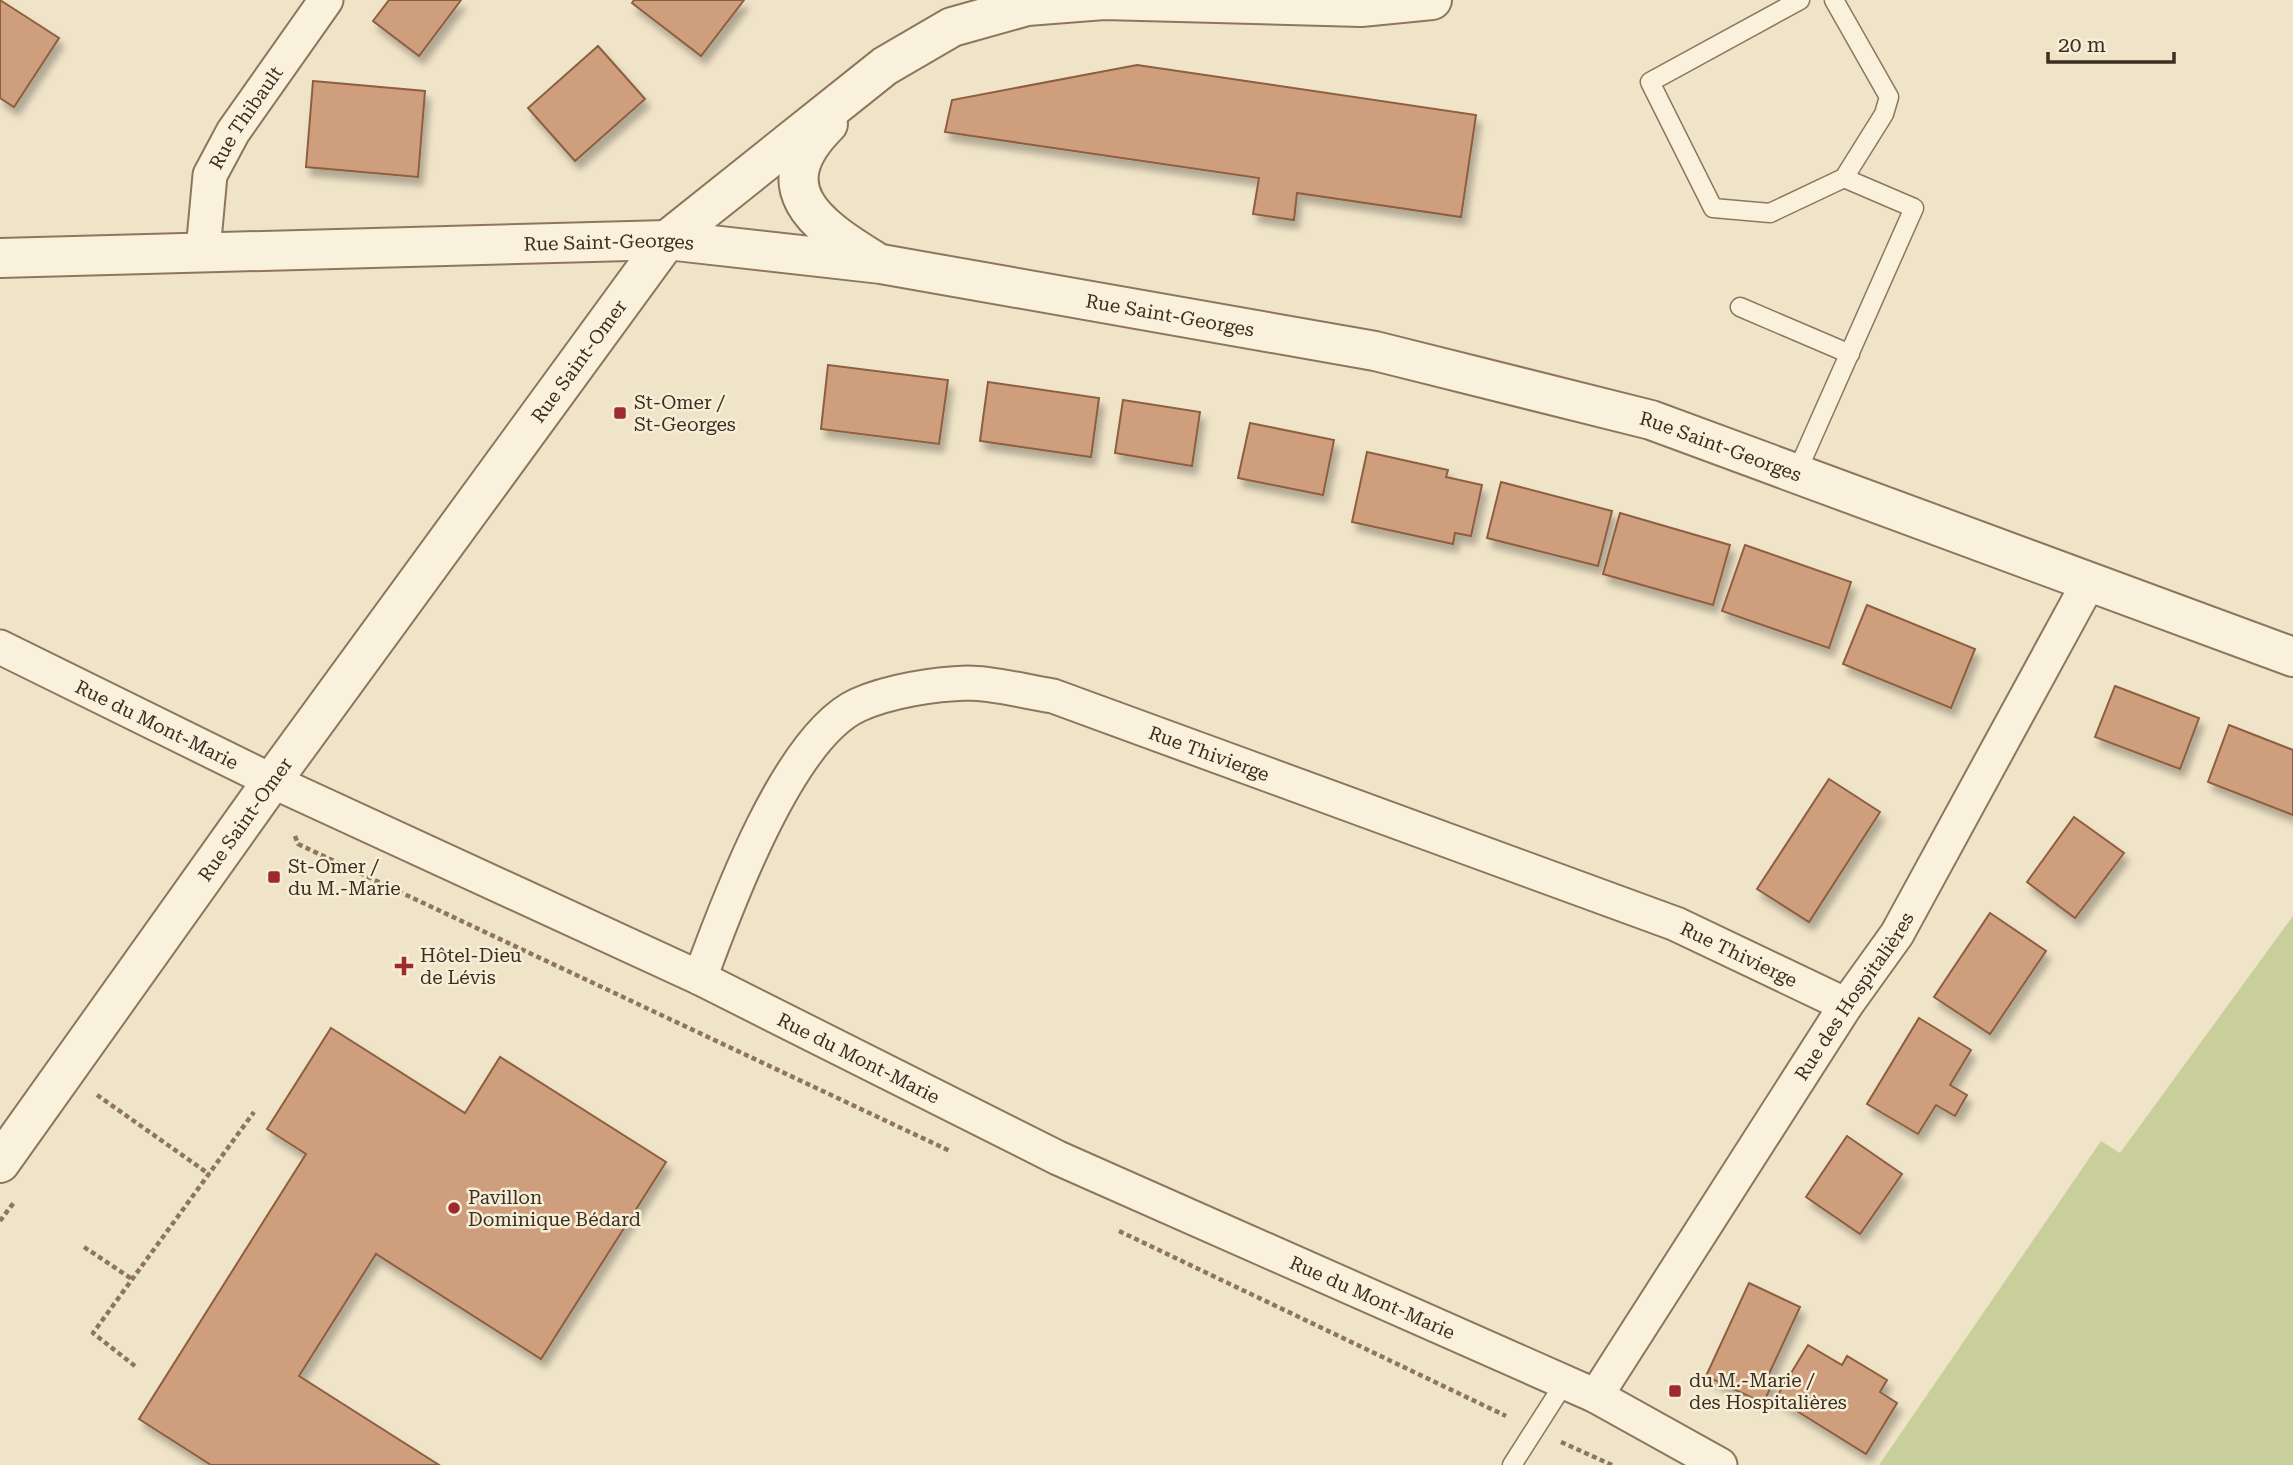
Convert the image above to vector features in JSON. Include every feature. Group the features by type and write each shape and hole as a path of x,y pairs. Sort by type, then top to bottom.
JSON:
{"street":[{"name":"Rue Thibault","path":"203,251 210,175 233,132 326,0"},
{"name":"Rue Saint-Omer","path":"0,1163 272,781 667,240 885,66 952,27 1027,6 1104,0 1361,7 1432,0"},
{"path":"881,264 815,221 798,194 801,158 812,140 885,66"},
{"name":"Rue Saint-Georges","path":"0,258 667,240 881,264 1375,351 1651,420 2293,657"},
{"name":"Rue des Hospitalières","path":"1596,1396 1846,1005 1897,934 2089,582"},
{"name":"Rue du Mont-Marie","path":"0,647 272,781 700,978 1058,1158 1596,1396 1720,1465"},
{"name":"Rue Thivierge","path":"700,978 728,901 784,788 817,737 857,706 915,690 969,683 1053,696 1676,924 1846,1005"}],"lane":[{"path":"1800,0 1650,82 1713,208 1770,213 1844,178 1884,114 1889,97 1835,0"},
{"path":"1796,474 1914,208 1844,178"},
{"path":"1740,307 1850,354"},
{"path":"1512,1465 1565,1382"}],"path":[{"path":"272,781 298,844 961,1156"},
{"path":"65,1072 209,1174"},
{"path":"135,1366 93,1333 254,1112"},
{"path":"1106,1225 1612,1465"},
{"path":"84,1247 132,1279"}],"green space":[{"path":"2293,916 2293,1465 1879,1465 2101,1141 2120,1153"}],"building":[{"path":"0,0 59,38 14,107 0,98"},
{"path":"389,0 461,0 419,56 373,21"},
{"path":"634,0 744,0 701,56 632,3"},
{"path":"598,46 645,99 575,161 528,108"},
{"path":"1137,65 1476,115 1461,217 1297,193 1294,220 1253,214 1259,178 945,132 952,100"},
{"path":"313,81 425,91 418,177 306,167"},
{"path":"828,365 948,380 939,444 821,429"},
{"path":"988,382 1099,398 1091,457 980,441"},
{"path":"1123,400 1200,412 1192,466 1115,453"},
{"path":"1250,423 1334,440 1323,495 1238,478"},
{"path":"1367,452 1448,470 1446,477 1482,485 1471,536 1455,533 1453,544 1352,522"},
{"path":"1501,482 1612,511 1598,566 1487,538"},
{"path":"1620,513 1730,545 1713,605 1603,574"},
{"path":"1745,545 1851,582 1829,648 1722,611"},
{"path":"1867,605 1975,649 1951,708 1843,664"},
{"path":"2115,686 2199,718 2180,769 2095,737"},
{"path":"2229,725 2293,750 2293,815 2208,782"},
{"path":"1829,779 1880,812 1809,922 1757,889"},
{"path":"2074,817 2124,853 2075,918 2027,882"},
{"path":"1990,913 2046,951 1990,1034 1934,997"},
{"path":"1919,1018 1971,1050 1950,1085 1967,1095 1955,1116 1936,1105 1918,1134 1867,1104"},
{"name":"Pavillon Dominique Bédard","path":"331,1028 465,1113 500,1057 666,1162 541,1359 376,1254 299,1376 439,1465 211,1465 139,1419 306,1154 267,1129"},
{"path":"1847,1136 1902,1174 1860,1234 1806,1197"},
{"path":"1749,1283 1800,1307 1768,1376 1775,1379 1763,1403 1706,1376"},
{"path":"1808,1345 1842,1365 1847,1356 1887,1380 1880,1392 1897,1403 1866,1454 1776,1398"}],"place":[{"name":"St-Omer / St-Georges","path":"620,413"},
{"name":"St-Omer / du M.-Marie","path":"274,877"},
{"name":"Hôtel-Dieu de Lévis","path":"404,966"},
{"name":"Pavillon Dominique Bédard","path":"454,1208"},
{"name":"du M.-Marie / des Hospitalières","path":"1675,1391"}]}
